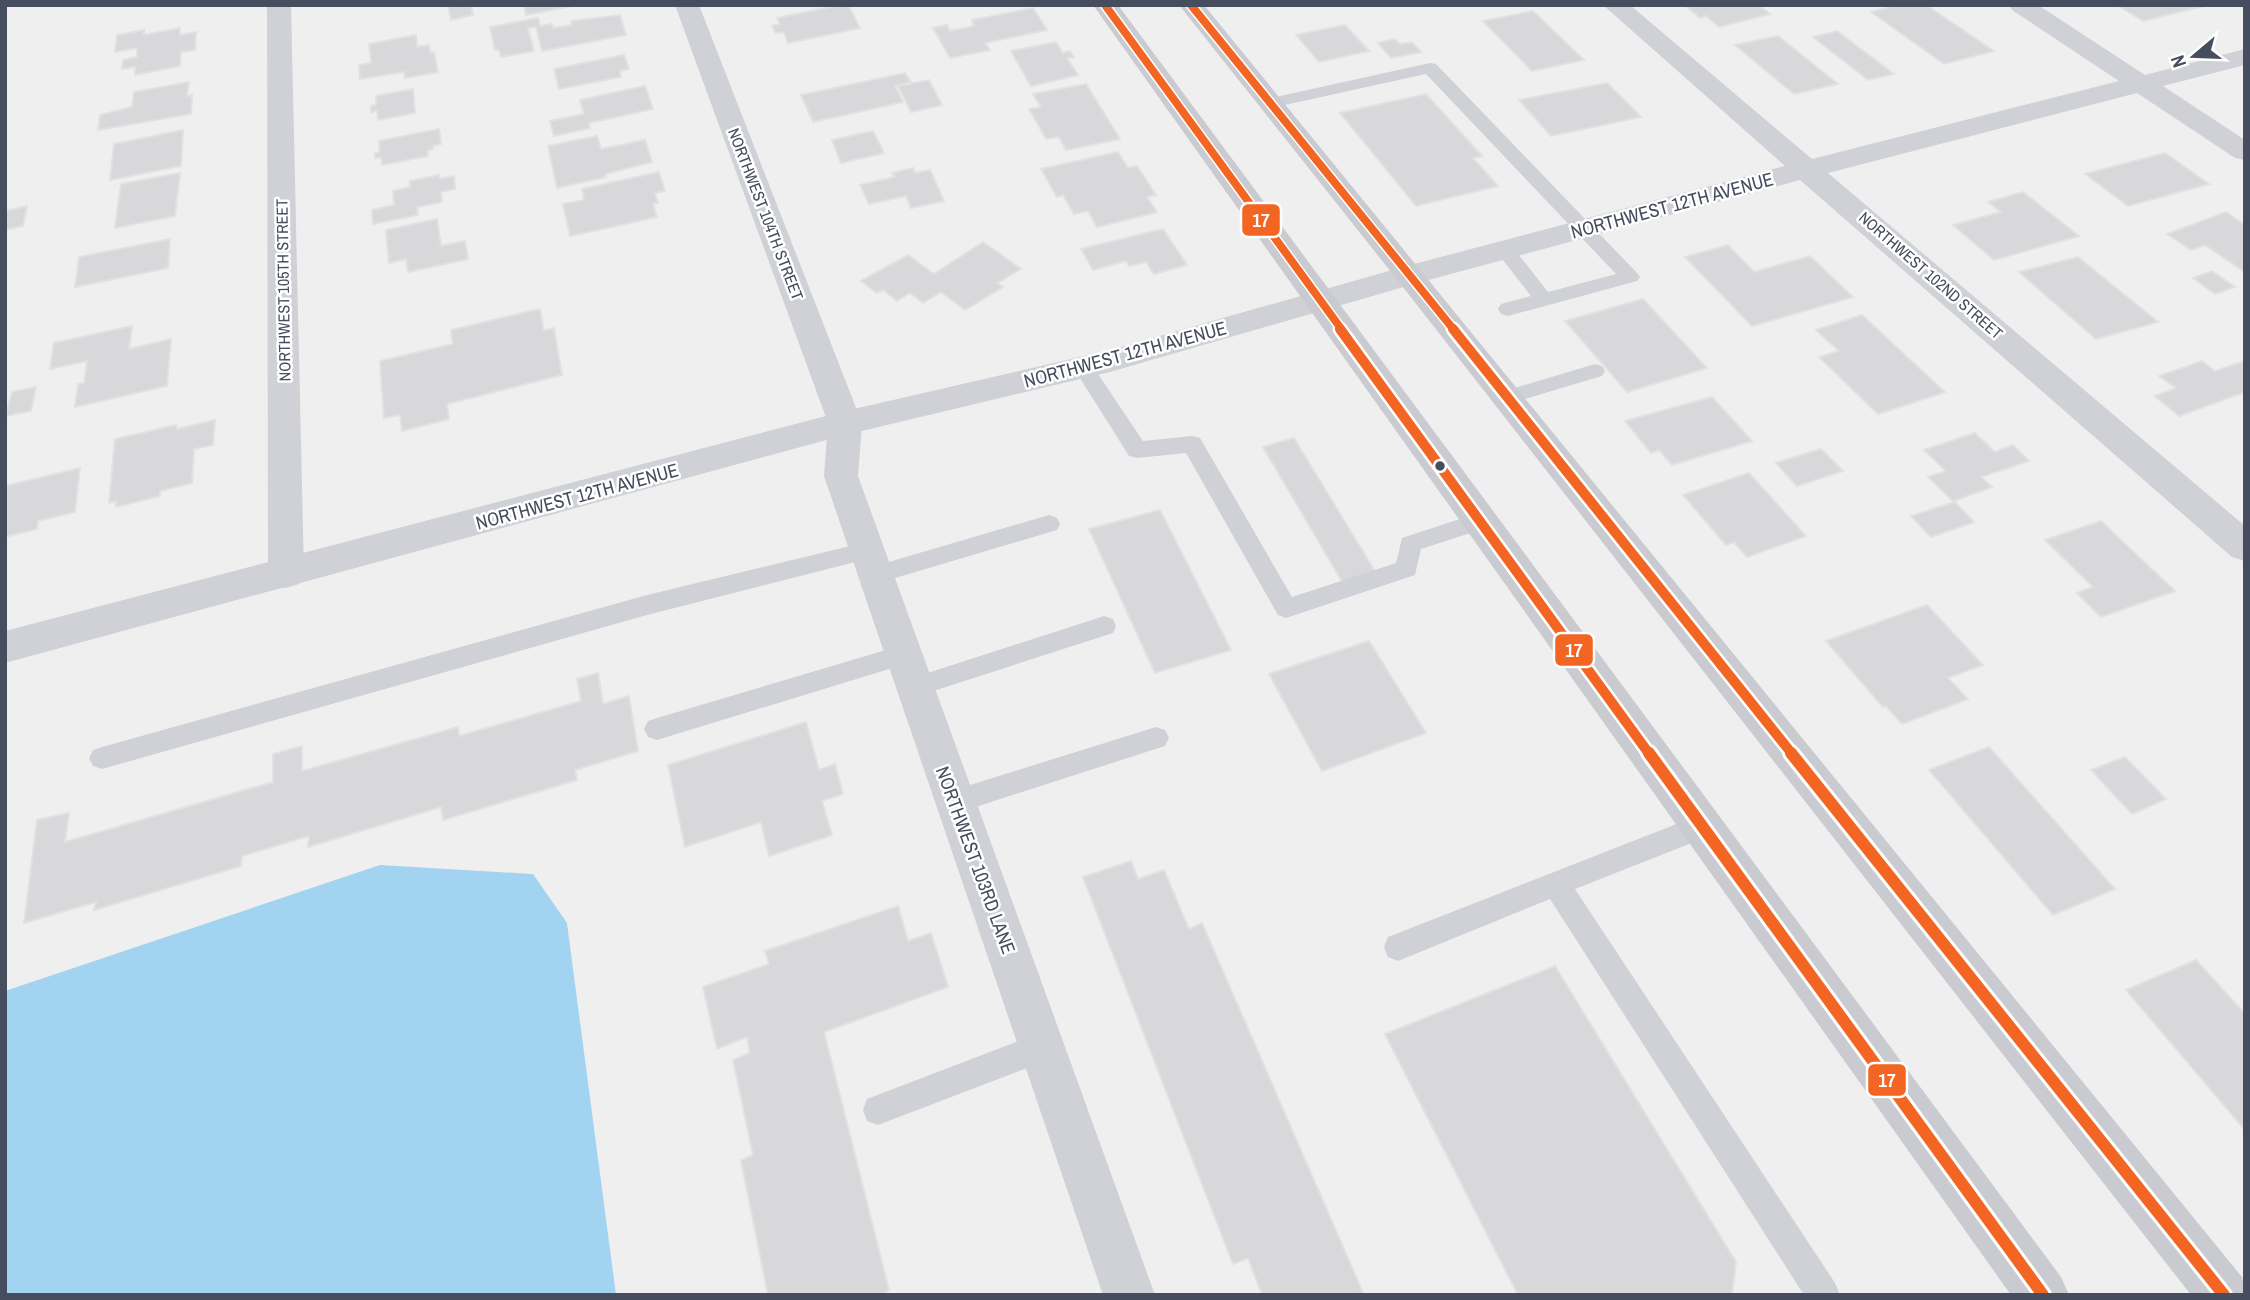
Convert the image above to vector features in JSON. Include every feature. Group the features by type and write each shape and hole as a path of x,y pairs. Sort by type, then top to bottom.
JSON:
{"main road":[{"path":"1105,5 2043,1295"},
{"path":"1191,5 1508,397 2224,1295"}],"street":[{"name":"NORTHWEST 105TH STREET","path":"279,5 286,574"},
{"name":"NORTHWEST 104TH STREET","path":"687,5 845,423"},
{"name":"NORTHWEST 102ND STREET","path":"1615,5 2245,547"},
{"path":"2021,5 2245,152"},
{"name":"NORTHWEST 12TH AVENUE","path":"5,647 845,423 1083,367 1410,275 2245,57"},
{"name":"NORTHWEST 103RD LANE","path":"845,423 841,476 1129,1295"}],"lane":[{"path":"1271,103 1430,68 1630,277 1508,309"},
{"path":"1505,250 1544,300"},
{"path":"1083,367 1137,450 1192,444 1286,608 1407,569 1410,544 1481,521"},
{"path":"1508,397 1595,371"},
{"path":"103,758 647,605 871,563 1049,524"},
{"path":"657,729 1104,626"},
{"path":"954,802 1156,738"},
{"path":"1398,947 1702,826"},
{"path":"1556,884 1823,1295"},
{"path":"878,1110 1042,1047"}],"water":[{"path":"380,865 533,874 567,923 616,1295 5,1295 5,991"}],"building":[{"path":"448,5 471,5 473,15 451,20"},
{"path":"524,5 577,5 526,15"},
{"path":"848,5 860,28 788,43 784,32 776,33 772,26 780,24 777,18"},
{"path":"1685,5 1758,5 1770,14 1719,27 1706,16 1700,18"},
{"path":"1899,5 1926,5 1994,51 1944,64 1871,12"},
{"path":"2117,5 2197,5 2200,7 2143,21"},
{"path":"1033,8 1047,30 985,43 990,50 950,58 933,28 947,25 950,31 974,26 972,20"},
{"path":"1533,11 1584,60 1532,71 1483,21"},
{"path":"620,15 626,35 542,51 536,27 528,28 534,51 501,57 499,50 495,50 490,27 538,18 540,26 552,24 553,28 572,25 571,21"},
{"path":"1345,25 1369,51 1319,62 1296,35"},
{"path":"180,28 180,35 196,32 195,50 181,52 180,66 135,75 135,67 122,69 123,60 137,57 137,48 115,52 117,35 144,30 144,35"},
{"path":"1837,31 1894,74 1868,80 1813,37"},
{"path":"416,35 417,47 429,45 430,53 434,52 438,72 405,78 404,72 360,79 359,65 371,63 369,44"},
{"path":"1778,36 1838,84 1794,94 1735,45"},
{"path":"1395,39 1400,44 1412,42 1421,52 1391,58 1378,43"},
{"path":"1056,42 1063,53 1070,51 1074,57 1067,58 1078,75 1031,86 1011,51"},
{"path":"624,55 629,69 620,71 621,77 559,89 554,69"},
{"path":"905,73 911,82 895,86 903,102 813,122 801,95"},
{"path":"929,80 942,105 911,112 898,86"},
{"path":"189,82 187,96 192,95 191,114 98,130 100,115 132,107 134,92"},
{"path":"1607,83 1641,117 1551,136 1519,100"},
{"path":"1086,84 1120,139 1066,150 1059,137 1046,139 1029,109 1041,107 1033,94"},
{"path":"645,86 653,109 589,123 590,128 554,136 550,121 584,114 580,100"},
{"path":"413,89 415,113 378,120 377,110 371,112 371,106 376,105 376,96"},
{"path":"1426,94 1482,156 1473,158 1498,186 1416,206 1340,113"},
{"path":"439,129 441,144 432,146 433,149 427,151 428,156 382,165 381,157 375,158 375,153 380,152 379,141"},
{"path":"183,130 181,166 110,180 114,144"},
{"path":"873,131 884,153 841,163 832,140"},
{"path":"597,136 601,149 645,140 652,162 605,174 606,177 557,188 548,146"},
{"path":"1118,152 1128,168 1137,166 1156,195 1147,197 1157,212 1097,227 1088,211 1074,214 1063,195 1057,197 1041,169"},
{"path":"2165,153 2209,184 2128,206 2085,174"},
{"path":"913,168 915,173 930,170 944,201 911,208 906,196 869,204 860,185 895,177 892,173"},
{"path":"659,172 665,191 655,193 658,203 653,204 657,217 570,236 563,204 584,200 582,189"},
{"path":"180,173 175,216 115,228 121,184"},
{"path":"439,175 440,179 454,176 455,189 441,192 442,202 417,207 418,215 373,224 372,210 394,205 393,191 410,187 410,181"},
{"path":"2023,192 2079,236 1994,260 1953,225 2001,212 1988,202"},
{"path":"27,206 23,226 5,230 6,211"},
{"path":"2226,212 2245,225 2245,272 2205,245 2191,250 2167,234"},
{"path":"437,219 441,246 465,241 468,259 408,272 406,259 389,263 386,230"},
{"path":"1163,229 1187,265 1154,274 1146,262 1129,266 1126,261 1093,270 1081,249"},
{"path":"170,239 168,268 75,287 79,257"},
{"path":"983,242 1021,269 997,283 1003,287 965,310 941,292 923,303 910,293 897,301 883,290 877,293 861,281 908,255 934,274"},
{"path":"1728,245 1754,272 1810,256 1853,297 1752,326 1685,257"},
{"path":"2078,257 2158,322 2096,339 2019,272"},
{"path":"2212,271 2235,287 2215,294 2193,278"},
{"path":"1643,299 1707,368 1627,392 1565,321"},
{"path":"540,309 544,331 554,328 562,375 447,404 449,419 402,431 400,415 384,418 380,361 453,344 451,330"},
{"path":"1862,315 1945,392 1878,414 1819,357 1839,351 1816,330"},
{"path":"132,326 129,349 171,339 167,386 75,407 78,384 84,383 87,361 50,369 54,343"},
{"path":"2202,361 2215,371 2245,361 2245,392 2179,416 2155,396 2176,388 2159,376"},
{"path":"36,387 31,411 6,416 12,392"},
{"path":"1712,397 1752,441 1672,465 1659,450 1651,453 1625,421"},
{"path":"215,420 213,445 194,449 192,483 160,491 160,496 116,507 116,501 109,503 115,439 176,425 177,429"},
{"path":"1975,433 1995,452 2013,445 2029,461 1981,477 1992,487 1953,501 1928,477 1946,471 1924,450"},
{"path":"1294,438 1376,573 1343,583 1263,447"},
{"path":"1821,449 1843,471 1797,486 1776,463"},
{"path":"80,468 75,512 38,521 37,529 5,537 5,486"},
{"path":"1749,473 1806,536 1747,557 1734,542 1726,545 1683,495"},
{"path":"1955,502 1974,522 1931,537 1911,516"},
{"path":"1160,510 1231,650 1155,673 1089,529"},
{"path":"2101,521 2175,591 2101,617 2077,593 2093,587 2045,540"},
{"path":"1927,605 1983,665 1948,678 1968,699 1902,724 1886,706 1883,707 1826,641"},
{"path":"1369,641 1426,733 1322,771 1269,674"},
{"path":"598,673 603,704 629,696 638,751 575,770 577,780 443,820 441,807 308,847 309,836 242,856 241,866 94,910 96,902 24,923 37,820 69,813 65,842 273,782 273,754 302,746 302,771 458,727 459,736 581,701 577,679"},
{"path":"806,722 819,770 835,764 843,794 822,801 832,835 769,856 761,822 685,847 668,765"},
{"path":"1989,747 2115,889 2053,915 1929,770"},
{"path":"2125,757 2166,799 2132,814 2091,770"},
{"path":"1131,861 1138,879 1164,870 1189,929 1202,923 1364,1295 1262,1295 1248,1258 1233,1264 1083,877"},
{"path":"898,906 908,941 931,933 948,987 824,1032 889,1290 879,1295 768,1295 741,1160 753,1155 733,1060 750,1053 747,1037 717,1049 703,987 769,964 765,951"},
{"path":"2196,960 2245,1014 2245,1130 2126,990"},
{"path":"1555,966 1736,1262 1732,1295 1518,1295 1385,1034"}],"transit line":[{"name":"17","path":"1105,5 2043,1295"},
{"name":"17","path":"1191,5 1410,275 2224,1295"}]}
